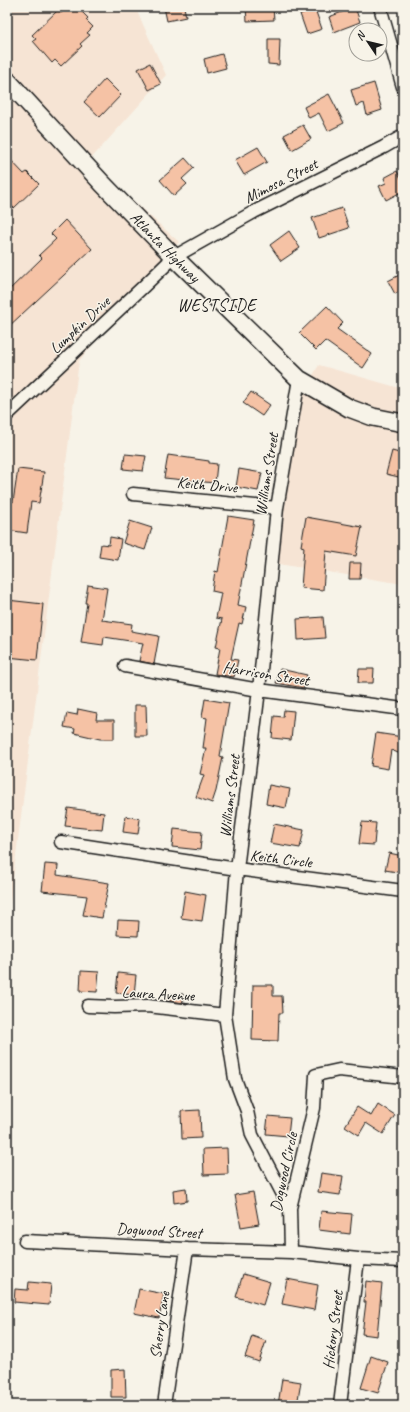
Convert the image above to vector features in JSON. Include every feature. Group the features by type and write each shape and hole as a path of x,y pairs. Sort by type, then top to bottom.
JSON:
{"main road":[{"name":"Atlanta Highway","path":"7,80 102,183 174,257 299,379 349,408 373,416 403,423"}],"street":[{"path":"380,7 403,87"},
{"name":"Mimosa Street","path":"174,257 254,212 403,136"},
{"name":"Lumpkin Drive","path":"7,415 174,257"},
{"name":"Williams Street","path":"290,1208 266,1165 252,1135 247,1111 234,1079 226,1015 236,869 259,690 277,508 299,379"},
{"name":"Keith Drive","path":"133,494 277,508"},
{"name":"Harrison Street","path":"125,666 259,690 403,709"},
{"name":"Keith Circle","path":"61,842 236,869 403,891"},
{"name":"Laura Avenue","path":"88,1006 148,1006 226,1015"},
{"name":"Dogwood Circle","path":"290,1252 290,1208 314,1108 316,1075 339,1070 403,1077"},
{"name":"Dogwood Street","path":"25,1241 187,1249 290,1252"},
{"name":"Sherry Lane","path":"164,1405 187,1249"},
{"path":"290,1252 358,1259 403,1261"},
{"name":"Hickory Street","path":"340,1405 358,1259"}],"shaded area":[{"path":"7,7 135,7 166,75 89,161 179,242 79,361 7,926"},
{"path":"319,365 403,389 403,584 266,562 294,407"}],"building":[{"path":"68,7 74,7 78,11 80,10 88,18 86,20 93,27 87,33 90,35 80,44 82,46 61,66 55,60 52,63 33,41 36,39 32,35 58,10 61,13"},
{"path":"164,7 184,7 186,17 167,21"},
{"path":"246,7 273,7 274,20 247,21"},
{"path":"355,7 360,22 348,22 348,27 334,32 329,17"},
{"path":"315,9 322,29 307,34 300,14"},
{"path":"268,39 280,39 279,65 268,64"},
{"path":"222,54 226,68 207,73 204,59"},
{"path":"150,63 161,84 149,90 138,69"},
{"path":"105,79 121,95 100,117 84,102"},
{"path":"374,83 382,110 367,115 364,103 356,106 351,90"},
{"path":"329,94 344,123 328,131 319,113 309,118 304,107"},
{"path":"303,125 311,139 292,150 284,135"},
{"path":"258,147 267,162 244,175 235,160"},
{"path":"7,156 24,174 27,172 39,184 14,208 7,201"},
{"path":"185,158 194,168 182,179 187,184 174,196 160,180"},
{"path":"397,171 403,182 403,191 386,200 379,186 386,183 384,178"},
{"path":"342,208 349,228 319,238 312,218"},
{"path":"65,220 92,249 7,328 7,292 42,258 39,255 56,239 51,234"},
{"path":"289,231 300,248 281,261 270,245"},
{"path":"403,273 403,290 395,294 388,281"},
{"path":"327,306 343,323 337,329 372,354 363,368 325,341 316,350 299,333"},
{"path":"251,392 270,405 262,416 243,403"},
{"path":"392,451 403,454 403,478 386,474"},
{"path":"125,454 146,456 143,471 123,469"},
{"path":"168,455 209,461 209,463 217,464 215,483 164,478"},
{"path":"18,469 44,472 39,503 31,502 27,533 7,530 7,501 13,502"},
{"path":"239,469 262,473 258,491 236,487"},
{"path":"228,516 254,520 238,605 246,607 242,624 239,623 231,659 238,660 234,677 215,674 220,648 216,647 222,619 216,618 221,593 212,591 215,571 218,572"},
{"path":"306,517 362,527 356,556 326,551 323,590 301,588 304,547 301,546"},
{"path":"130,521 152,528 145,550 123,543"},
{"path":"110,537 121,539 118,560 99,557 101,544 109,545"},
{"path":"350,563 361,563 360,579 349,579"},
{"path":"88,585 107,588 102,620 132,624 131,631 159,636 154,664 139,661 143,643 104,637 103,645 81,642 87,603 85,603"},
{"path":"7,600 43,604 37,660 7,657"},
{"path":"323,617 325,638 298,640 297,619"},
{"path":"280,669 307,675 304,688 276,683"},
{"path":"359,669 374,669 373,683 358,683"},
{"path":"205,699 229,703 220,756 223,757 212,803 196,797 204,775 200,774 206,748 203,748 207,718 202,717"},
{"path":"135,705 146,705 147,736 135,736"},
{"path":"78,709 97,713 96,720 114,720 114,739 100,739 74,733 75,729 64,727 67,713 77,715"},
{"path":"284,710 294,711 291,740 272,738 274,716 283,717"},
{"path":"376,733 403,737 403,755 391,750 388,769 371,766"},
{"path":"269,785 290,789 286,808 266,804"},
{"path":"68,808 104,813 102,830 65,826"},
{"path":"125,816 140,819 138,834 123,832"},
{"path":"362,822 376,823 374,845 359,844"},
{"path":"274,824 304,830 300,848 270,843"},
{"path":"174,829 202,832 200,850 172,847"},
{"path":"389,853 403,856 403,873 385,870"},
{"path":"45,864 58,865 57,875 109,883 102,918 83,915 87,896 42,891"},
{"path":"185,891 206,895 202,921 181,918"},
{"path":"118,920 139,921 138,936 117,935"},
{"path":"81,971 99,972 97,992 80,991"},
{"path":"118,973 136,975 134,995 116,993"},
{"path":"253,985 273,985 273,996 282,996 283,1013 279,1013 278,1041 252,1040"},
{"path":"165,994 183,994 183,1003 165,1000"},
{"path":"378,1104 395,1115 383,1134 366,1123 359,1135 345,1126 357,1107 371,1116"},
{"path":"200,1110 201,1138 182,1139 181,1111"},
{"path":"268,1116 290,1118 288,1136 266,1134"},
{"path":"227,1148 228,1174 204,1175 203,1149"},
{"path":"321,1173 343,1176 340,1195 318,1192"},
{"path":"186,1188 187,1201 174,1203 173,1190"},
{"path":"253,1192 259,1224 241,1227 235,1195"},
{"path":"321,1211 352,1214 350,1234 319,1230"},
{"path":"243,1274 270,1282 263,1305 236,1297"},
{"path":"287,1279 318,1285 314,1310 282,1304"},
{"path":"366,1281 382,1283 377,1336 362,1334 366,1302 364,1302"},
{"path":"29,1282 51,1284 49,1305 14,1302 15,1289 28,1290"},
{"path":"139,1289 164,1294 159,1318 134,1313"},
{"path":"252,1336 266,1341 259,1362 245,1357"},
{"path":"371,1356 388,1362 378,1393 361,1388"},
{"path":"125,1369 126,1397 111,1397 111,1370"},
{"path":"282,1379 301,1382 297,1405 278,1405"}],"district":[{"name":"WESTSIDE","path":"217,305"}]}
